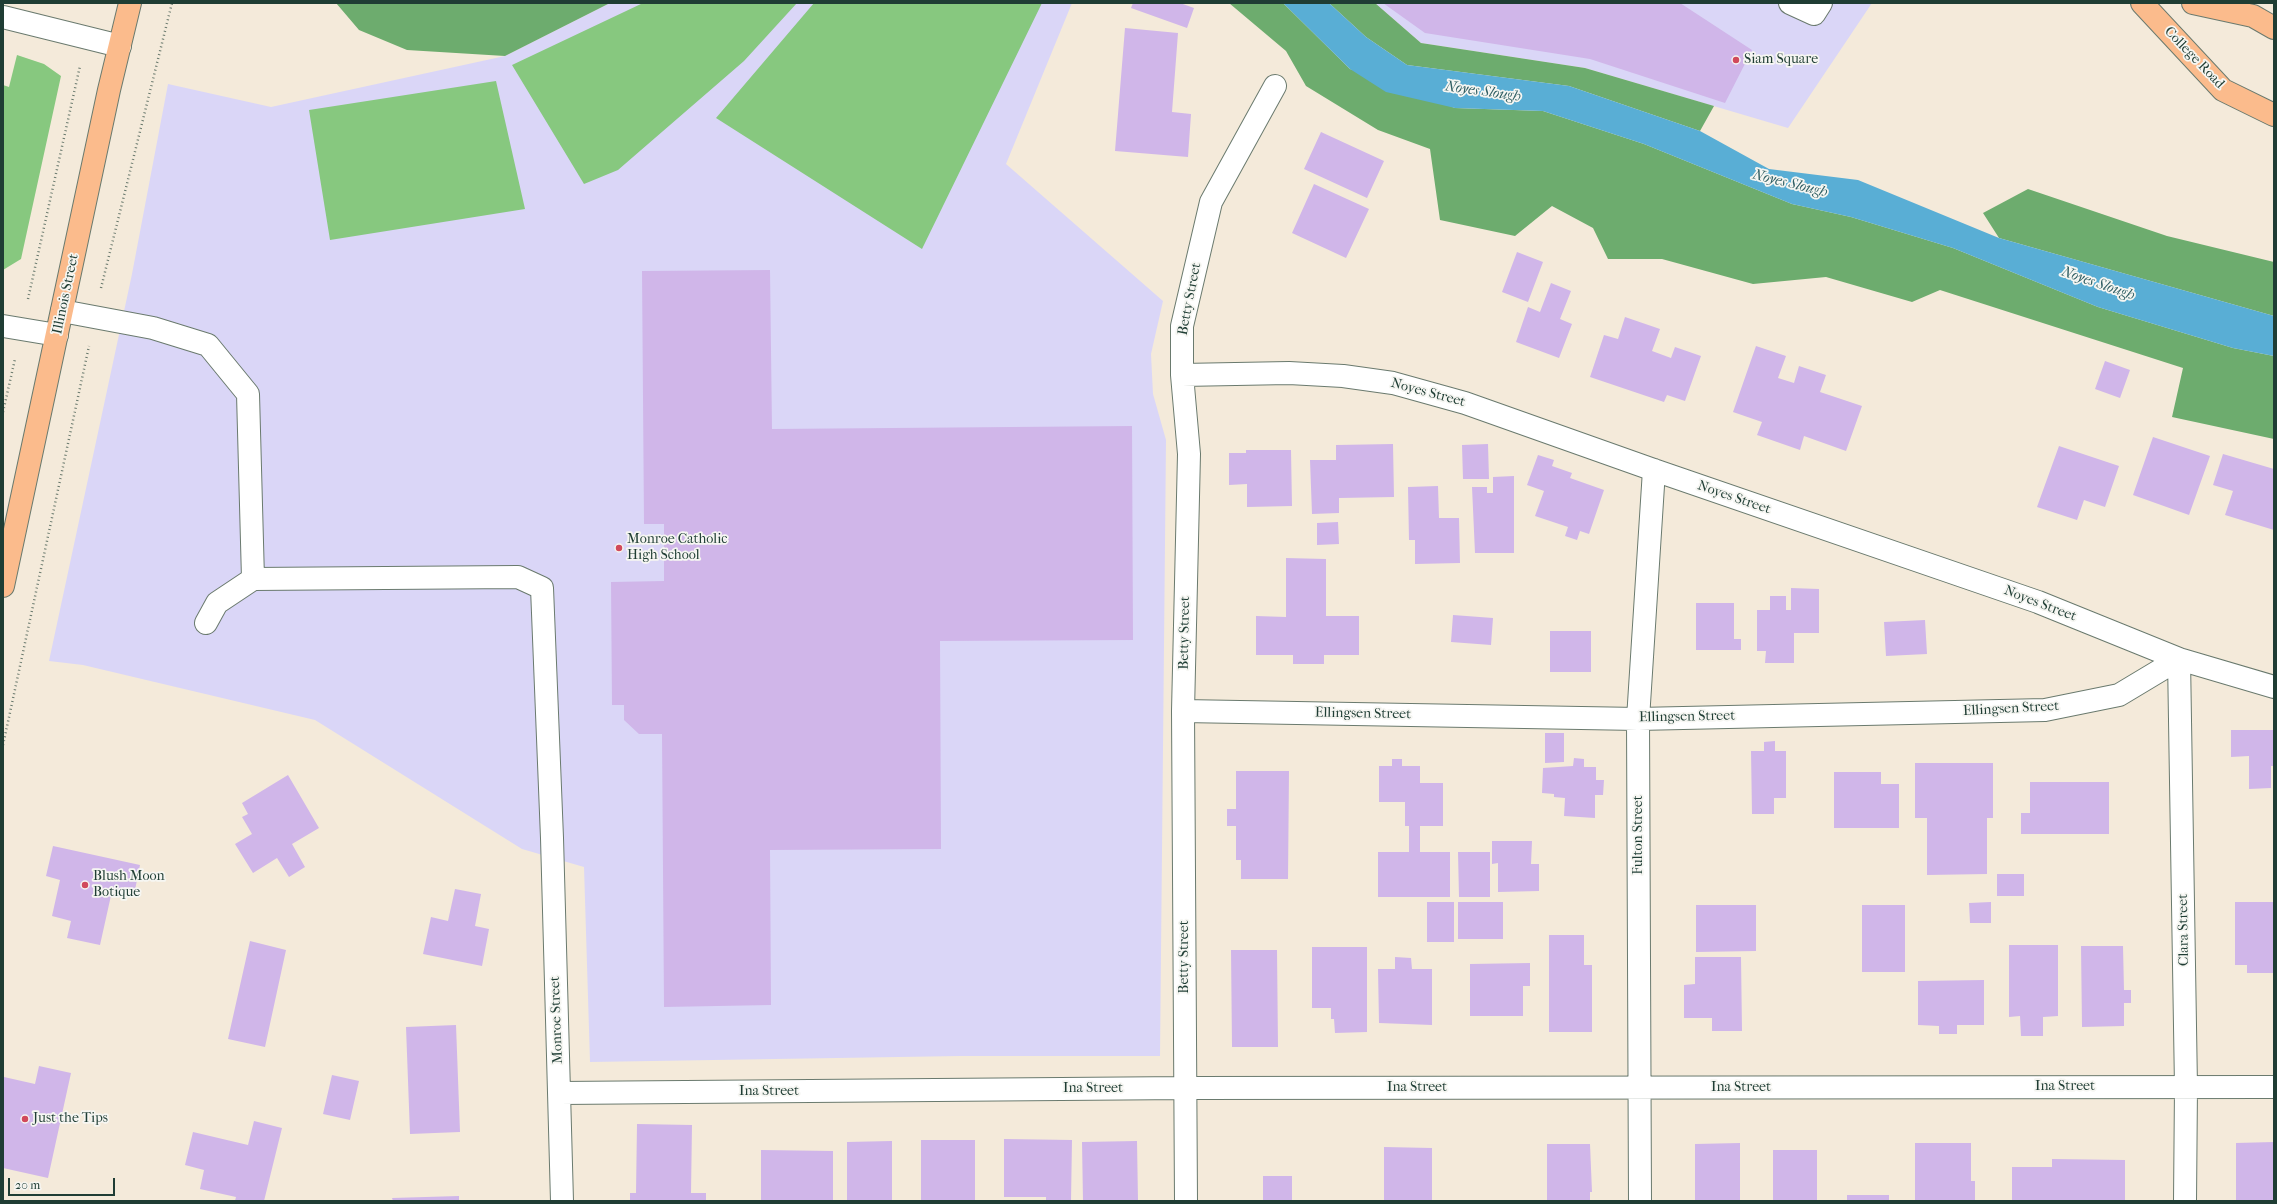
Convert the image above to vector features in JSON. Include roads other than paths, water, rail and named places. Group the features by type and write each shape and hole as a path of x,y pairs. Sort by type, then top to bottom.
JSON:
{"main road":[{"name":"Illinois Street","path":"3,586 130,3"},
{"name":"College Road","path":"2142,3 2223,90 2274,115"},
{"path":"2193,3 2253,16 2274,28"}],"street":[{"path":"6,3 3,17 86,39 120,46"},
{"path":"1790,3 1814,14 1821,3"},
{"name":"Betty Street","path":"1186,1201 1183,711 1189,454 1182,375 1182,326 1211,202 1275,86"},
{"path":"62,311 153,328 208,345 248,394 253,579 217,604 206,623"},
{"path":"12,327 57,335"},
{"name":"Noyes Street","path":"1182,375 1289,373 1343,376 1393,383 1465,403 1654,470 2038,602 2179,659 2274,687"},
{"name":"Fulton Street","path":"1640,1201 1638,719 1654,470"},
{"name":"Monroe Street","path":"253,579 518,577 542,588 552,838 562,1201"},
{"name":"Ellingsen Street","path":"1183,711 1638,719 2045,710 2119,695 2179,659"},
{"name":"Clara Street","path":"2179,659 2186,1087 2185,1201"},
{"name":"Ina Street","path":"560,1093 1186,1088 2274,1087"}],"water":[{"name":"Noyes Slough","path":"1283,3 1329,3 1366,37 1407,65 1569,86 1700,131 1769,169 1858,180 1999,238 2274,316 2274,356 2233,348 2098,307 1953,248 1851,217 1792,204 1644,144 1543,111 1455,108 1386,92 1350,69"}],"place":[{"name":"Siam Square","path":"1736,60"},
{"name":"Monroe Catholic High School","path":"619,548"},
{"name":"Blush Moon Botique","path":"85,885"},
{"name":"Just the Tips","path":"25,1119"}]}
